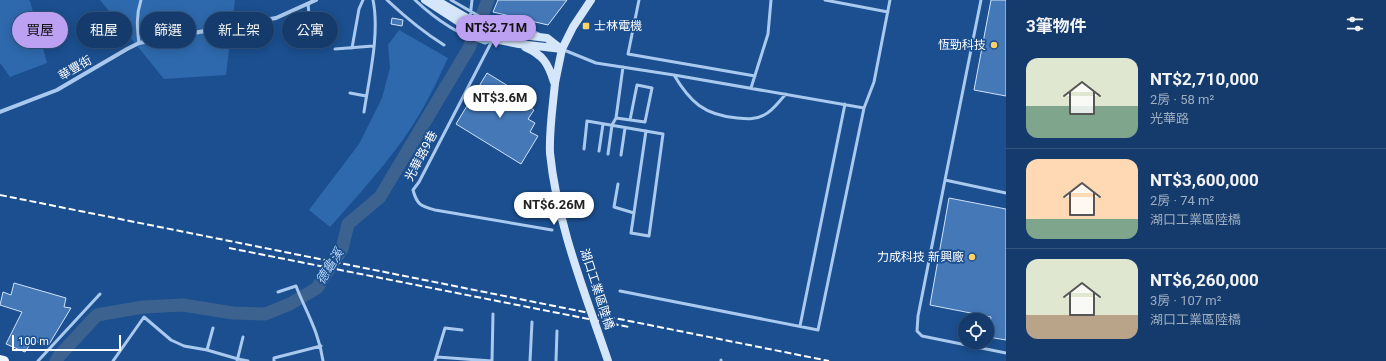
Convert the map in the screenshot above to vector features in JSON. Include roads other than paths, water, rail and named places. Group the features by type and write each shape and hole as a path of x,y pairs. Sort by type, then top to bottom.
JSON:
{"main road":[{"path":"0,360 4,361"}],"street":[{"name":"華豐街","path":"0,112 57,90 126,49 139,43 276,18 316,0"},
{"path":"425,0 428,3 469,21"},
{"path":"436,0 494,39 519,44 562,49"},
{"name":"湖口工業區陸橋","path":"591,0 573,27 562,49 555,83 550,152 559,207 568,241 608,361"},
{"path":"481,30 547,38 562,49"},
{"path":"519,44 540,55 550,68 555,83"}],"lane":[{"path":"139,43 136,20 138,8 142,0"},
{"path":"352,48 359,9 363,0"},
{"path":"364,112 373,46 375,11 373,0"},
{"path":"387,0 414,25 444,45"},
{"path":"415,0 440,20 469,21"},
{"path":"451,0 469,21 481,30"},
{"path":"469,21 472,0"},
{"path":"639,0 628,54 755,76"},
{"path":"751,88 768,34 771,0"},
{"path":"825,0 888,12"},
{"path":"620,291 818,330 864,108 874,82 890,0"},
{"path":"981,0 918,316 917,331 922,336 1006,352"},
{"path":"308,4 309,12"},
{"name":"光華路9巷","path":"494,39 413,190 416,200 424,206 435,210 552,230"},
{"path":"335,49 373,46"},
{"path":"562,49 596,63 864,108"},
{"path":"608,154 612,124 616,118 623,67"},
{"path":"674,75 689,97 696,104 709,112 728,117 752,119 763,116 771,111 786,94"},
{"path":"616,118 630,120 645,122 652,88 637,86 630,120"},
{"path":"350,94 366,96"},
{"path":"800,326 845,104"},
{"path":"584,149 587,121 612,124 625,128 646,131 664,134 649,236 631,233 646,131"},
{"path":"599,151 603,124"},
{"path":"621,155 625,128"},
{"path":"945,180 1006,193"},
{"path":"618,184 614,207 634,213"},
{"path":"278,292 296,286 306,312 315,328 321,346 323,361"},
{"path":"38,361 100,294"},
{"path":"462,330 445,328 436,359 492,361 493,314"},
{"path":"113,361 144,318 171,340 184,346 206,350 238,360 248,361"},
{"path":"530,361 532,322"},
{"path":"206,350 213,328"},
{"path":"556,361 557,331"},
{"path":"238,360 243,337"},
{"path":"274,361 274,358 321,346"}],"waterway":[{"name":"德龜溪","path":"56,361 97,315 143,307 183,305 233,313 265,314 290,304 317,288 342,249 348,224 380,197 469,48 488,0"}],"railway":[{"path":"0,195 829,361"},
{"path":"229,248 629,327"}],"place":[{"name":"士林電機","path":"586,26"},
{"name":"恆勁科技","path":"994,45"},
{"name":"力成科技 新興廠","path":"972,257"}]}
